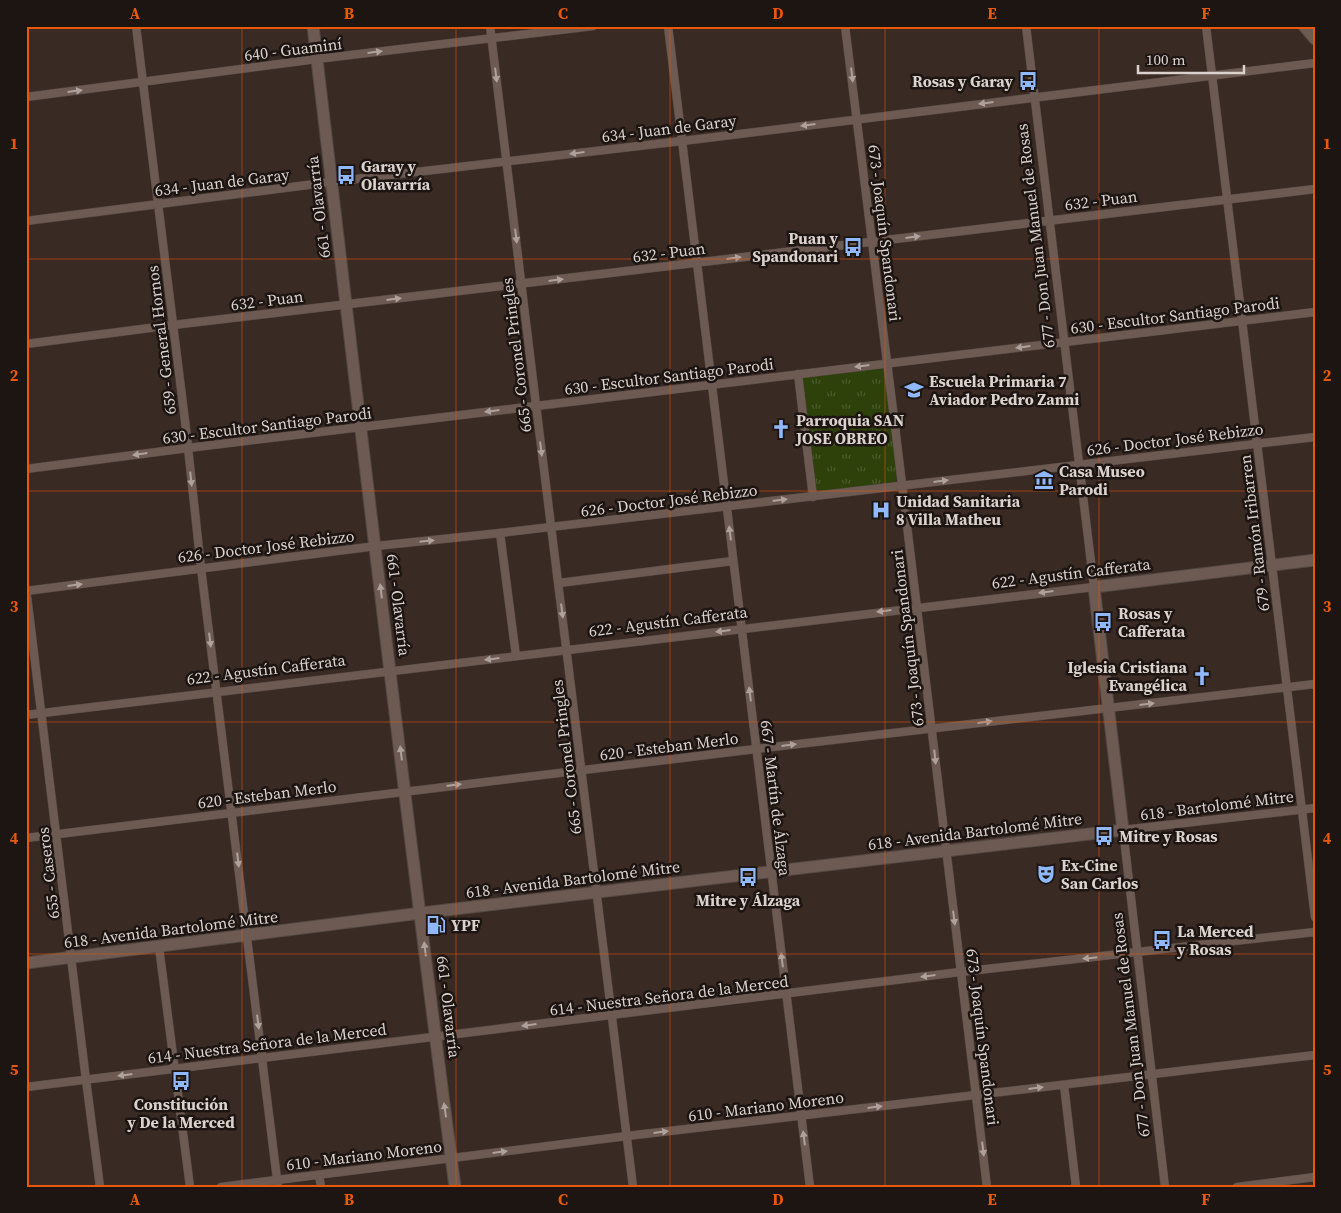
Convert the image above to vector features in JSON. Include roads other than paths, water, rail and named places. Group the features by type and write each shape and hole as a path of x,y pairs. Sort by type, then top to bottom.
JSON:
{"main road":[{"name":"661 - Olavarría","path":"313,26 456,1187"},
{"path":"1304,26 1315,39"},
{"name":"622 - Agustín Cafferata","path":"1094,587 1315,560"},
{"name":"677 - Don Juan Manuel de Rosas","path":"1094,587 1123,830"},
{"name":"618 - Avenida Bartolomé Mitre","path":"26,963 421,913 1123,830"}],"street":[{"name":"659 - General Hornos","path":"136,26 277,1183"},
{"name":"665 - Coronel Pringles","path":"490,26 633,1187"},
{"name":"640 - Guaminí","path":"26,97 317,59 593,26"},
{"name":"667 - Martín de Álzaga","path":"668,26 810,1187"},
{"name":"673 - Joaquín Spandonari","path":"846,26 987,1187"},
{"name":"677 - Don Juan Manuel de Rosas","path":"1026,26 1094,587"},
{"name":"679 - Ramón Iribarren","path":"1206,26 1315,917"},
{"name":"634 - Juan de Garay","path":"26,220 1315,62"},
{"name":"632 - Puan","path":"26,344 1315,189"},
{"name":"630 - Escultor Santiago Parodi","path":"26,469 1315,312"},
{"path":"798,374 813,497"},
{"name":"626 - Doctor José Rebizzo","path":"27,591 376,546 813,497 1315,437"},
{"path":"500,533 516,656"},
{"path":"559,582 733,561"},
{"name":"655 - Caseros","path":"26,586 100,1187"},
{"name":"622 - Agustín Cafferata","path":"26,715 1094,587"},
{"name":"620 - Esteban Merlo","path":"26,838 756,749 1315,684"},
{"name":"618 - Bartolomé Mitre","path":"1123,830 1315,808"},
{"name":"677 - Don Juan Manuel de Rosas","path":"1123,830 1166,1187"},
{"name":"614 - Nuestra Señora de la Merced","path":"26,1087 960,972 1315,932"},
{"path":"159,947 190,1187"},
{"name":"610 - Mariano Moreno","path":"222,1187 277,1183 319,1175 627,1136 1315,1055"},
{"path":"1064,1085 1076,1187"},
{"path":"319,1175 321,1187"},
{"path":"1237,1187 1315,1177"}],"place":[{"name":"Rosas y Garay","path":"1028,81"},
{"name":"Garay y Olavarría","path":"346,175"},
{"name":"Puan y Spandonari","path":"853,247"},
{"name":"Escuela Primaria 7 Aviador Pedro Zanni","path":"914,390"},
{"name":"Parroquia SAN JOSE OBREO","path":"781,429"},
{"name":"Casa Museo Parodi","path":"1044,480"},
{"name":"Unidad Sanitaria 8 Villa Matheu","path":"881,510"},
{"name":"Rosas y Cafferata","path":"1103,622"},
{"name":"Iglesia Cristiana Evangélica","path":"1202,676"},
{"name":"Mitre y Rosas","path":"1104,836"},
{"name":"Ex-Cine San Carlos","path":"1046,874"},
{"name":"Mitre y Álzaga","path":"748,877"},
{"name":"YPF","path":"436,925"},
{"name":"La Merced y Rosas","path":"1162,940"},
{"name":"Constitución y De la Merced","path":"181,1081"}]}
